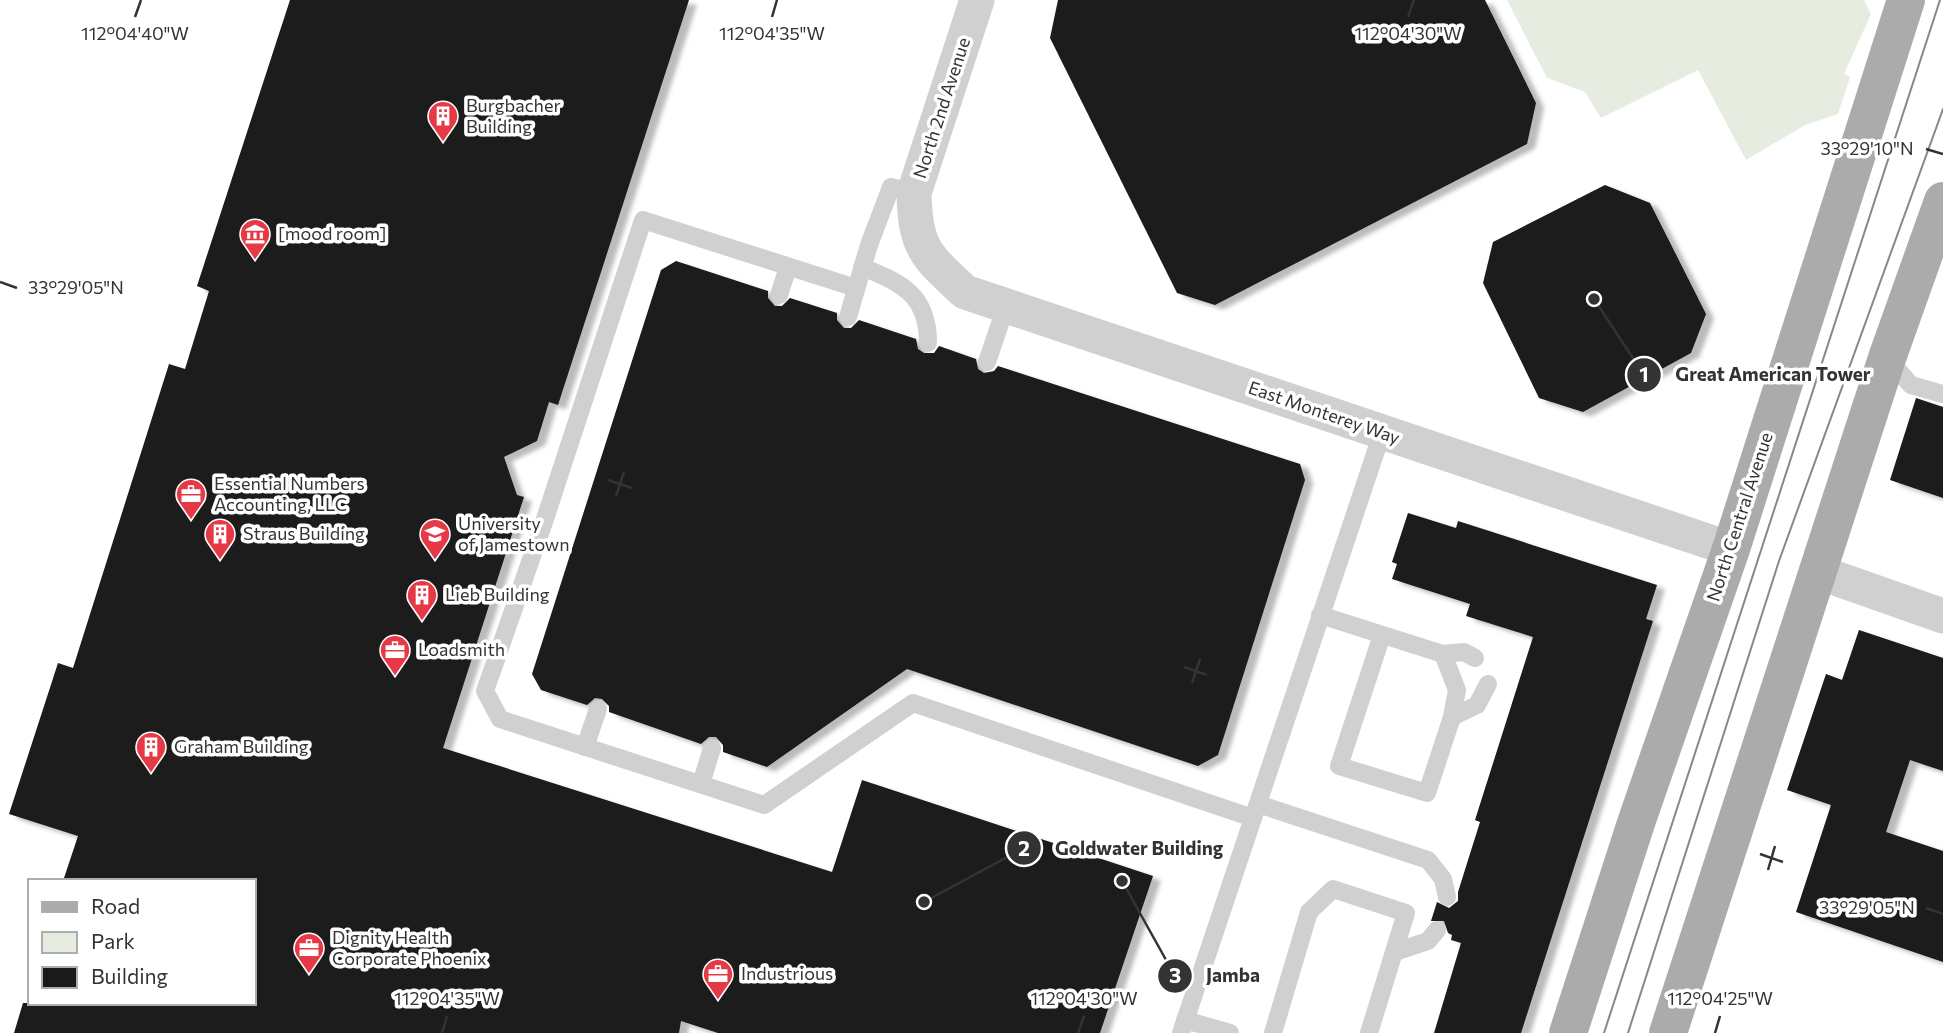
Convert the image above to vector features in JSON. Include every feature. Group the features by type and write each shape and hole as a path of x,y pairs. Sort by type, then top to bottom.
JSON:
{"main road":[{"name":"North Central Avenue","path":"1568,1033 1625,854 1731,548 1906,0"},
{"path":"1668,1033 1887,358 1943,201"}],"street":[{"name":"North 2nd Avenue","path":"928,257 915,222 914,193 977,0"},
{"name":"East Monterey Way","path":"928,257 965,292 1731,548"},
{"path":"1818,572 1943,616"}],"lane":[{"path":"848,317 862,267 891,187 914,193"},
{"path":"856,288 643,220 544,522 485,691 500,719 764,805 913,703 1255,811 1428,860 1443,879 1447,897"},
{"path":"779,295 788,267"},
{"path":"862,267 891,279 911,292 925,318 928,343"},
{"path":"987,362 1006,306"},
{"path":"1887,358 1911,385 1943,394"},
{"path":"1230,1033 1183,1026 1382,433"},
{"path":"1320,615 1443,654 1464,652 1475,658"},
{"path":"1382,635 1339,766 1427,793 1452,717 1457,690 1443,654"},
{"path":"1452,717 1478,705 1488,684"},
{"path":"585,747 598,709"},
{"path":"701,784 712,748"},
{"path":"1273,1033 1309,912 1333,889 1406,913 1370,1033"},
{"path":"1395,952 1428,941 1437,930"}],"green space":[{"path":"1507,0 1864,0 1871,14 1844,74 1850,77 1838,114 1805,125 1746,160 1698,70 1601,118 1585,92 1547,78"}],"building":[{"path":"290,0 689,0 558,405 549,402 537,441 504,457 517,495 524,497 443,748 832,872 862,780 1153,876 1100,1033 718,1033 681,1021 679,1033 14,1033 23,1003 256,1005 256,879 64,879 78,836 9,814 58,663 73,668 169,364 185,369 209,291 197,286"},
{"path":"1058,0 1485,0 1536,103 1527,144 1215,305 1177,293 1050,38"},
{"path":"1605,185 1650,203 1706,314 1691,353 1583,412 1539,398 1483,283 1493,242"},
{"path":"676,261 768,291 768,298 775,306 782,306 790,298 837,313 837,320 844,328 851,328 859,320 916,339 918,349 924,353 934,353 939,346 976,359 978,369 984,373 994,371 998,366 1300,464 1305,480 1218,755 1198,766 907,669 767,767 723,752 723,745 716,737 709,737 701,744 609,712 609,706 602,699 595,698 587,705 541,690 532,674 661,270"},
{"path":"1916,398 1943,407 1943,498 1890,480"},
{"path":"1408,513 1456,528 1458,521 1657,585 1646,619 1653,621 1521,1033 1434,1033 1461,943 1451,940 1452,935 1448,933 1444,921 1431,921 1437,902 1449,908 1458,901 1458,892 1480,822 1475,820 1533,637 1466,616 1470,604 1392,579 1397,564 1392,562"},
{"path":"1859,630 1943,658 1943,771 1910,760 1886,832 1943,851 1943,962 1796,912 1831,805 1787,790 1826,674 1842,680"}],"tram line":[{"path":"1604,1033 1940,0"},
{"path":"1628,1033 1779,561 1943,109"}],"place":[{"name":"Burgbacher Building","path":"443,143"},
{"name":"[mood room]","path":"255,261"},
{"name":"Great American Tower","path":"1594,299"},
{"name":"Essential Numbers Accounting, LLC","path":"191,521"},
{"name":"Straus Building","path":"220,561"},
{"name":"University of Jamestown","path":"435,561"},
{"name":"Lieb Building","path":"422,622"},
{"name":"Loadsmith","path":"395,677"},
{"name":"Graham Building","path":"151,774"},
{"name":"Jamba","path":"1122,881"},
{"name":"Goldwater Building","path":"924,902"},
{"name":"Dignity Health Corporate Phoenix","path":"309,975"},
{"name":"Industrious","path":"718,1001"}]}
